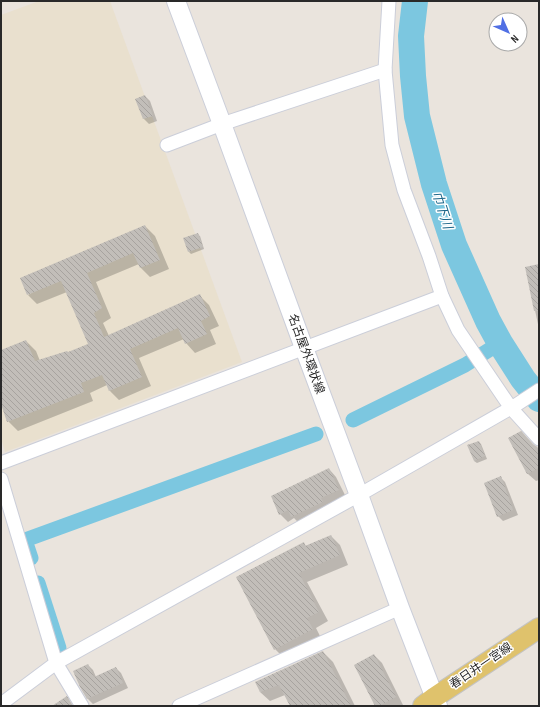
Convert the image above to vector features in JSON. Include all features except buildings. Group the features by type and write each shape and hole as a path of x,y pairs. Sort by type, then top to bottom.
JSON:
{"main road":[{"name":"名古屋外環状線","path":"176,1 359,495 400,608 432,703"},
{"name":"春日井一宮線","path":"432,703 539,628"}],"street":[{"path":"389,1 385,70 392,145 404,190 429,256 442,296 458,330 481,365 539,438"},
{"path":"167,145 222,124 385,70"},
{"path":"1,463 442,296"},
{"path":"1,704 56,663 359,495 514,406 539,390"},
{"path":"1,478 56,663 82,706"},
{"path":"179,706 400,608"}],"shaded area":[{"path":"39,1 110,1 242,362 5,452 1,438 1,15"}],"waterway":[{"name":"巾下川","path":"415,1 411,36 417,116 434,184 454,245 488,321 523,379 539,399"},
{"path":"353,420 465,365 500,343"},
{"path":"31,558 25,540 316,434"},
{"path":"38,583 59,648"}]}
